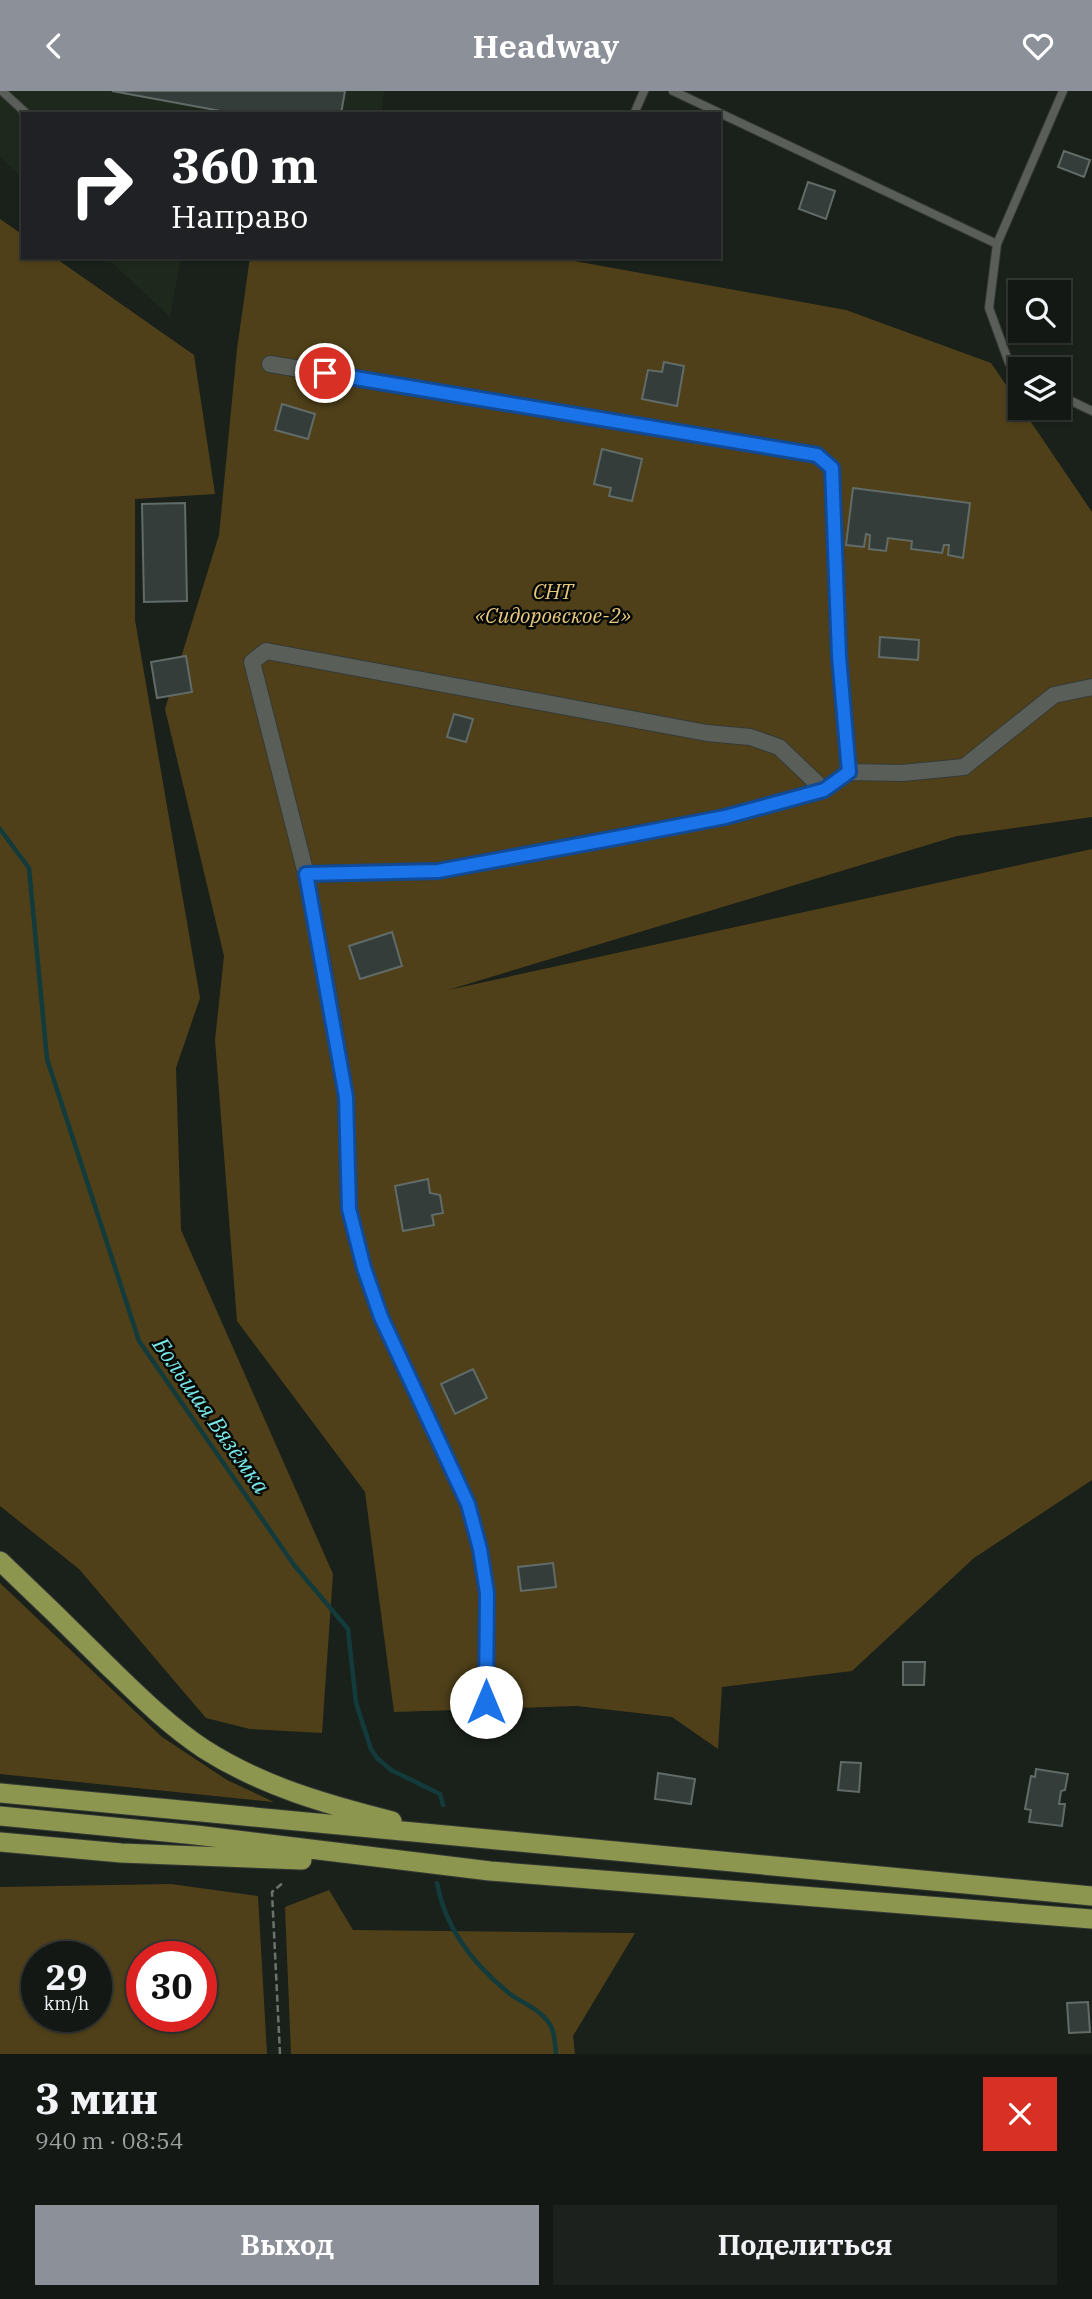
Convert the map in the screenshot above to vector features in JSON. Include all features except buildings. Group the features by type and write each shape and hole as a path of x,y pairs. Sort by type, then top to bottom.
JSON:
{"highway":[{"path":"0,1561 132,1689 203,1748 254,1776 315,1801 454,1837"},
{"path":"0,1793 1092,1896"},
{"path":"0,1816 196,1835 405,1862 1092,1919"},
{"path":"0,1842 121,1853 405,1862"}],"street":[{"path":"270,364 817,455 832,468 839,656 849,772"},
{"path":"486,1702 487,1593 480,1549 468,1504 381,1317 364,1268 349,1209 346,1097 306,874 252,662 266,651 707,733 750,737 779,747 824,790"},
{"path":"306,874 438,871 725,817 824,790 849,772 902,773 964,767 1054,695 1092,687"}],"lane":[{"path":"2,91 25,112"},
{"path":"635,112 644,91"},
{"path":"673,91 717,112"},
{"path":"1008,360 989,308 997,244 1063,91"},
{"path":"721,114 997,244"},
{"path":"1071,401 1092,411"}],"path":[{"path":"280,2054 272,1892 284,1882"}],"shaded area":[{"path":"0,91 384,91 382,112 21,112 21,177 0,157"},
{"path":"108,259 181,259 170,317"}],"green space":[{"path":"0,219 21,234 21,259 57,259 194,355 215,494 135,499 135,620 200,998 176,1068 181,1230 333,1574 322,1733 250,1729 206,1718 79,1569 0,1506"},
{"name":"СНТ «Сидоровское-2»","path":"250,259 563,259 846,310 991,363 1008,388 1008,420 1030,420 1092,512 1092,817 957,836 448,990 1092,849 1092,1480 974,1558 852,1671 722,1687 718,1749 672,1717 577,1706 394,1712 365,1492 237,1321 215,1040 224,956 165,709 219,535 237,349"},
{"path":"0,1583 162,1737 227,1780 274,1802 0,1774"},
{"path":"171,1884 258,1896 267,2054 0,2054 0,1887"},
{"path":"329,1890 353,1930 635,1933 573,2036 575,2054 291,2054 285,1907"}],"waterway":[{"name":"Большая Вязёмка","path":"0,829 29,868 47,1059 139,1341 294,1565 348,1629 356,1703 371,1749 391,1770 440,1794 443,1805"},
{"name":"Большая Вязёмка","path":"437,1883 447,1916 463,1945 497,1983 545,2018 552,2030 556,2054"}],"route":[{"path":"325,373 817,455 832,468 839,656 849,772 824,790 725,817 621,837 438,871 306,874 346,1097 349,1209 364,1268 381,1317 468,1504 480,1549 487,1593 486,1702"}]}
